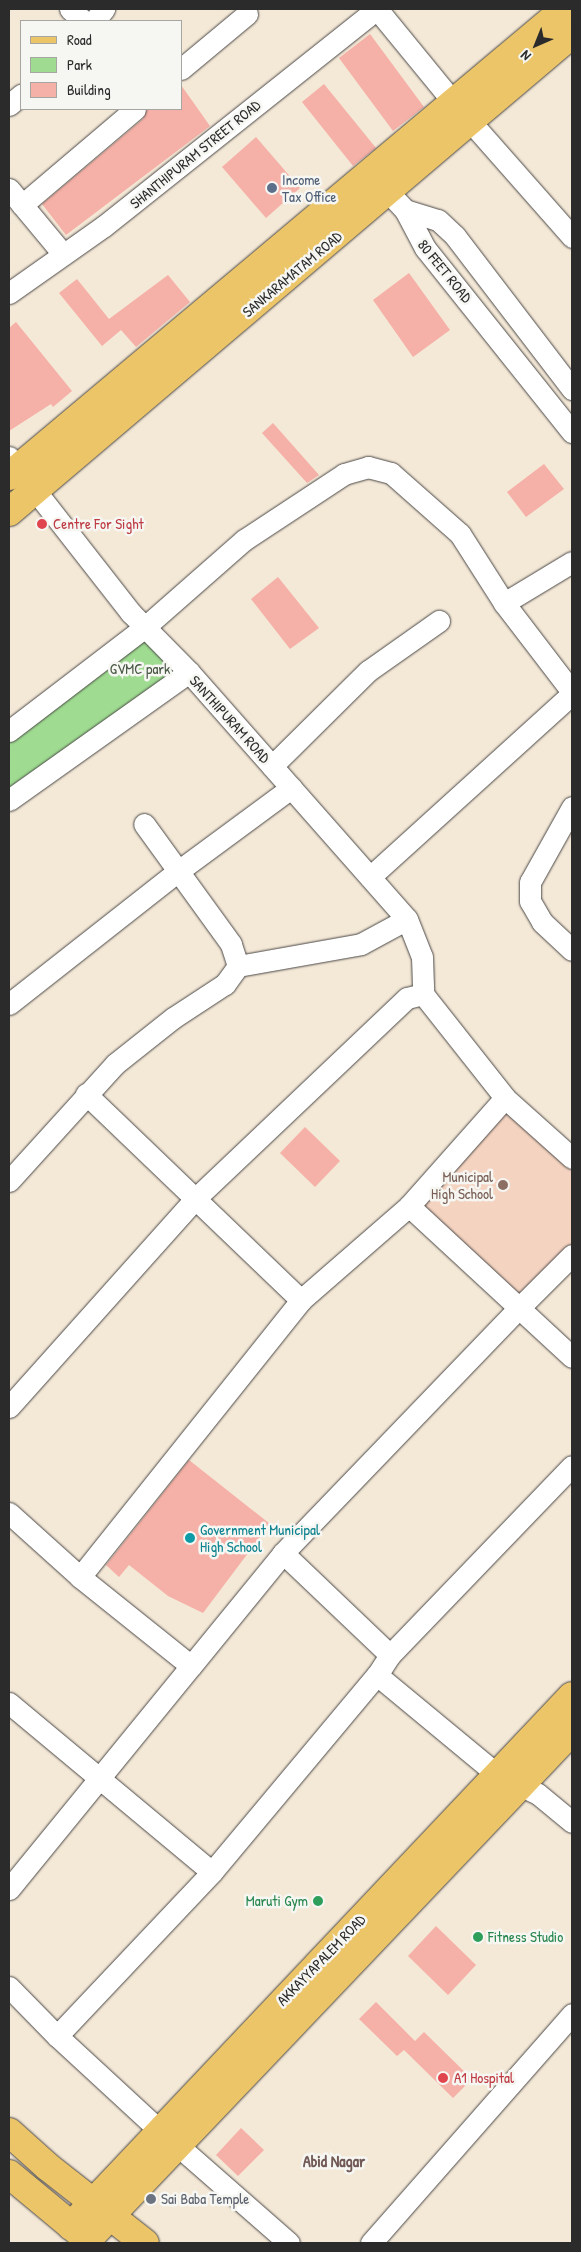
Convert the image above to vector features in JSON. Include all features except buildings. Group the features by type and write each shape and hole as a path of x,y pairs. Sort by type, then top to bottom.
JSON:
{"main road":[{"name":"SANKARAMATAM ROAD","path":"9,512 17,473 388,192 462,111 566,9"},
{"name":"SANKARAMATAM ROAD","path":"462,111 572,34"},
{"name":"AKKAYYAPALEM ROAD","path":"84,2236 101,2208 167,2137 509,1779 572,1696"},
{"path":"509,1779 572,1731"},
{"path":"9,2132 145,2243"},
{"path":"9,2174 84,2236"}],"street":[{"path":"70,9 83,20"},
{"path":"95,20 104,9"},
{"path":"377,9 462,111 572,237"},
{"name":"SHANTHIPURAM STREET ROAD","path":"9,293 104,226 377,9"},
{"path":"182,69 247,14"},
{"path":"9,105 20,96"},
{"path":"63,254 15,197 134,110"},
{"name":"80 FEET ROAD","path":"388,192 438,220 455,236 572,390"},
{"name":"80 FEET ROAD","path":"388,192 425,248 572,432"},
{"path":"9,731 145,627 244,540 344,474 368,467 391,474 460,534 504,603 572,693 370,877"},
{"name":"SANTHIPURAM ROAD","path":"17,473 145,627 189,672 407,919 422,957 423,994"},
{"path":"504,603 572,562"},
{"path":"272,766 368,671 439,621"},
{"path":"9,800 189,672"},
{"path":"9,1004 177,872 291,788"},
{"path":"572,807 530,882 530,901 542,922 572,950"},
{"path":"144,824 231,944 238,966"},
{"path":"9,1181 86,1094 123,1058 174,1018 225,984 238,966 361,944 407,919"},
{"path":"9,1407 197,1197 407,998 423,994 505,1098 572,1158"},
{"path":"86,1094 197,1197 301,1300"},
{"path":"80,1577 301,1300 409,1206 505,1098"},
{"path":"409,1206 572,1357"},
{"path":"9,1889 27,1870 96,1779 283,1553 572,1256"},
{"path":"57,2036 212,1872 377,1674 390,1654 572,1466"},
{"path":"9,1513 80,1577 191,1666"},
{"path":"283,1553 390,1654"},
{"path":"377,1674 509,1779 538,1794 572,1822"},
{"path":"9,1703 96,1779 212,1872"},
{"path":"9,1987 57,2036 167,2137 290,2243"},
{"path":"371,2243 572,2014"}],"shaded area":[{"name":"Municipal High School","path":"505,1108 572,1166 572,1246 519,1299 416,1204"}],"green space":[{"name":"GVMC park","path":"145,627 189,672 9,800 9,731"}],"place":[{"name":"Income Tax Office","path":"272,188"},
{"name":"Centre For Sight","path":"42,524"},
{"name":"Municipal High School","path":"503,1185"},
{"name":"Government Municipal High School","path":"190,1538"},
{"name":"Maruti Gym","path":"318,1901"},
{"name":"Fitness Studio","path":"478,1937"},
{"name":"A1 Hospital","path":"443,2078"},
{"name":"Sai Baba Temple","path":"151,2199"}],"district":[{"name":"Abid Nagar","path":"334,2161"}]}
